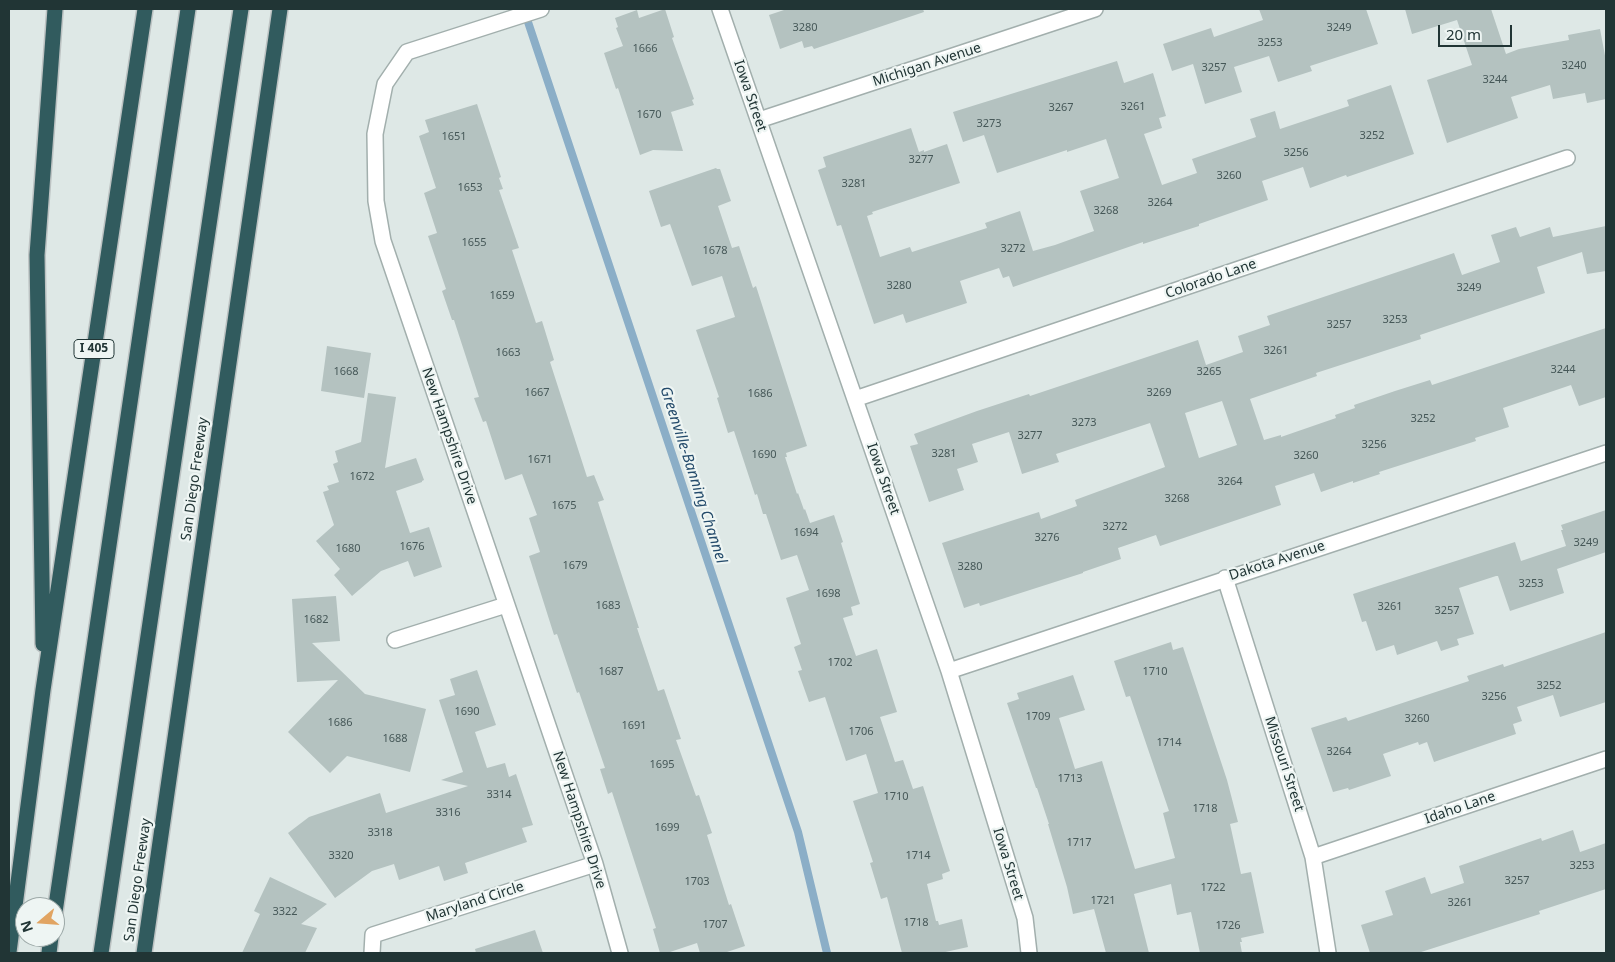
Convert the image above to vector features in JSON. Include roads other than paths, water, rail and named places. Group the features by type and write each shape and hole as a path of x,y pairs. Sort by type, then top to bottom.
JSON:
{"highway":[{"path":"44,690 37,255 55,9"},
{"name":"I 405","path":"9,952 44,690 144,9"},
{"path":"57,897 188,9"},
{"path":"101,953 241,9"},
{"name":"San Diego Freeway","path":"144,953 280,9"}],"street":[{"name":"New Hampshire Drive","path":"541,9 407,52 385,84 375,134 376,201 383,241 595,864 620,953"},
{"name":"Iowa Street","path":"720,9 949,671 1025,918 1029,953"},
{"name":"Michigan Avenue","path":"759,120 1095,9"},
{"name":"Colorado Lane","path":"855,399 1568,158"},
{"name":"Dakota Avenue","path":"949,671 1606,452"},
{"name":"Missouri Street","path":"1225,578 1313,857 1328,953"},
{"path":"395,640 506,605"},
{"name":"Idaho Lane","path":"1313,857 1606,759"},
{"name":"Maryland Circle","path":"372,953 373,935 595,864"}],"waterway":[{"name":"Greenville-Banning Channel","path":"525,13 798,832 827,953"}]}
